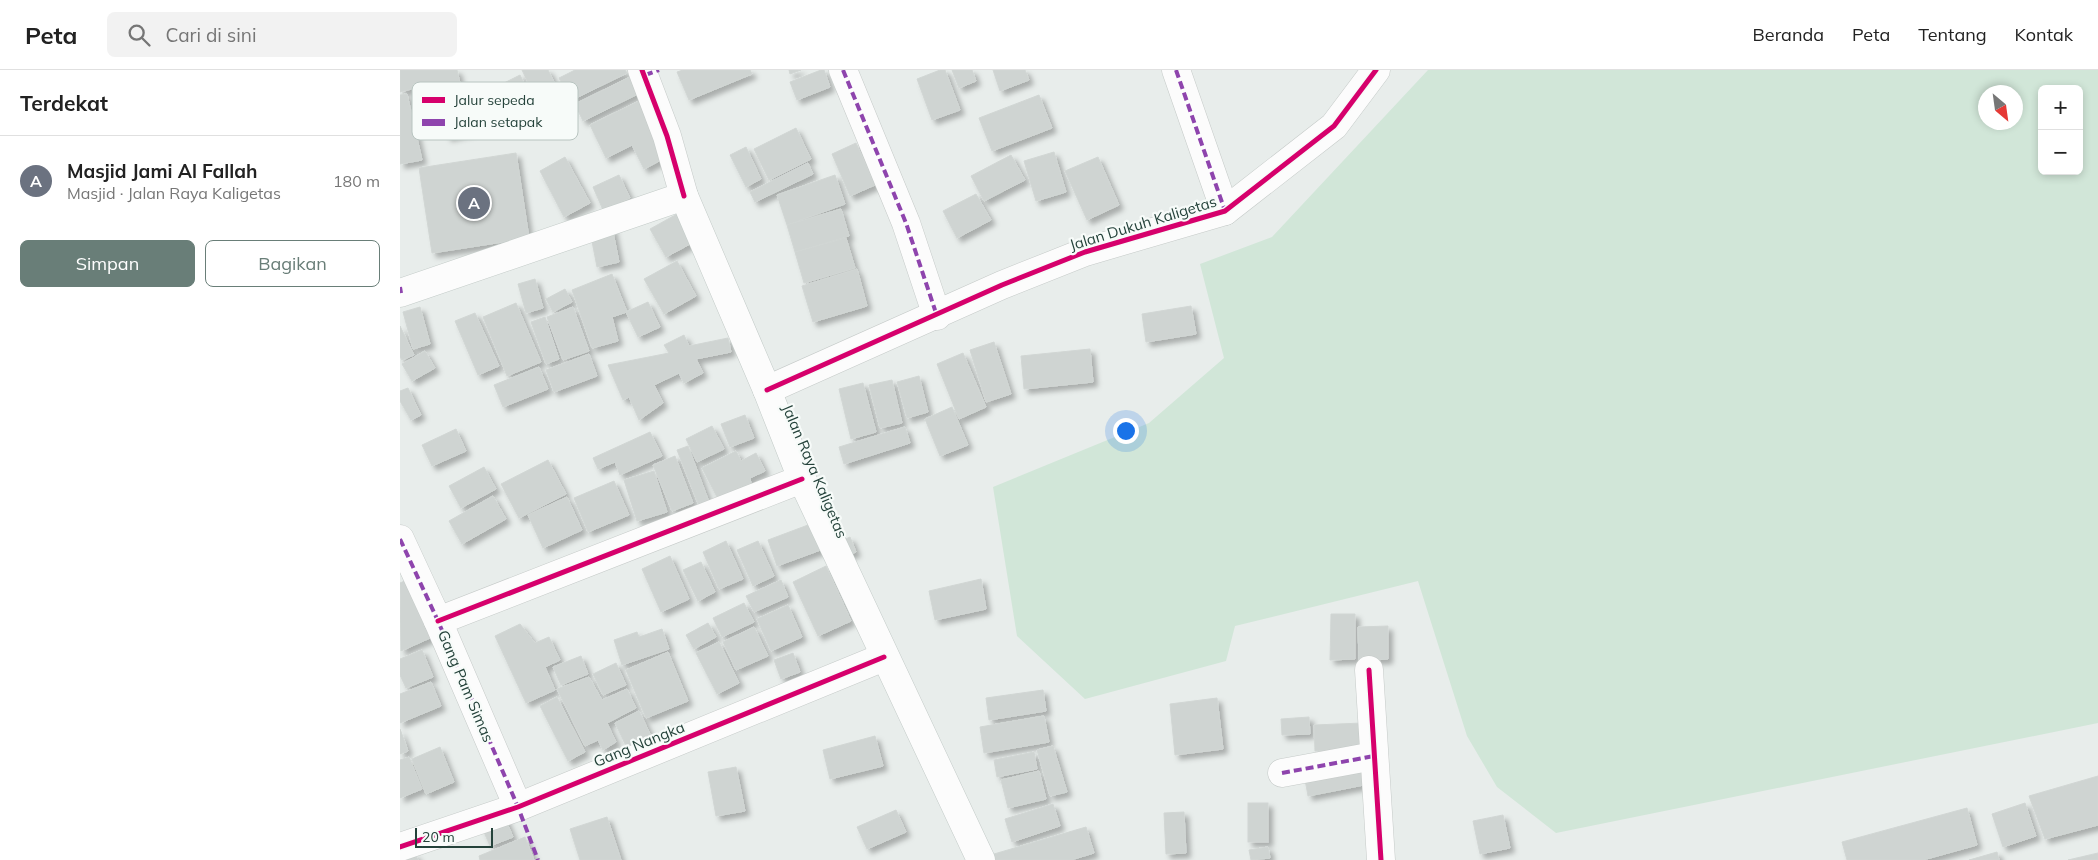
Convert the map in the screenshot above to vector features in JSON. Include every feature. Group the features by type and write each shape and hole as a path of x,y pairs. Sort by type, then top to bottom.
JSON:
{"street":[{"path":"843,70 906,223 937,316"},
{"path":"1176,70 1225,211"},
{"name":"Jalan Dukuh Kaligetas","path":"767,390 937,316 1002,285 1085,252 1225,211 1334,126 1376,70"},
{"path":"400,291 684,196 649,72"},
{"name":"Jalan Raya Kaligetas","path":"684,196 767,390 802,478 884,658 982,860"},
{"path":"438,621 802,478"},
{"name":"Gang Pam Simas","path":"402,552 438,621 518,807"},
{"name":"Gang Nangka","path":"400,847 518,807 884,658"},
{"path":"1369,670 1381,860"},
{"path":"1282,773 1374,756"}],"green space":[{"path":"1428,70 2098,70 2098,723 1556,833 1497,787 1467,736 1418,581 1235,626 1226,661 1085,699 1017,636 993,487 1149,423 1224,358 1200,264 1272,237"}],"building":[{"path":"400,70 457,70 460,82 412,82 412,89 400,92"},
{"path":"522,70 548,70 554,82 528,82"},
{"path":"575,70 625,70 627,73 578,97 578,82 561,82 559,78"},
{"path":"683,70 750,70 752,74 689,100 677,72"},
{"path":"789,70 801,70 790,74"},
{"path":"824,70 830,87 797,100 790,82"},
{"path":"940,70 945,70 960,110 932,120 917,79"},
{"path":"952,70 972,70 976,81 959,88"},
{"path":"993,70 1025,70 1029,80 1000,91"},
{"path":"520,75 523,82 506,82"},
{"path":"634,75 642,92 583,121 578,110 578,103"},
{"path":"407,94 412,116 412,140 417,140 422,160 400,164 400,95"},
{"path":"1039,95 1052,128 992,151 979,118"},
{"path":"643,99 671,155 644,169 632,145 606,158 590,125"},
{"path":"796,128 811,159 769,180 754,149"},
{"path":"856,143 875,185 850,196 832,154"},
{"path":"746,147 761,179 746,187 730,155"},
{"path":"1054,152 1066,192 1036,201 1024,161"},
{"path":"516,153 529,238 432,253 419,168"},
{"path":"1011,155 1025,180 984,201 971,176"},
{"path":"565,157 590,203 564,217 540,171"},
{"path":"1098,157 1119,205 1087,220 1065,171"},
{"path":"808,163 813,174 755,202 750,192"},
{"path":"619,175 630,198 603,210 593,187"},
{"path":"835,175 845,204 787,225 777,195"},
{"path":"976,194 991,220 957,238 943,211"},
{"path":"841,209 849,236 795,252 787,225"},
{"path":"677,214 692,243 666,257 650,229"},
{"path":"612,227 619,262 597,267 590,231"},
{"path":"846,238 855,268 804,283 795,252"},
{"path":"677,261 696,296 664,314 644,279"},
{"path":"857,269 867,306 813,322 802,286"},
{"path":"612,274 627,312 612,317 618,341 592,348 572,290"},
{"path":"535,279 543,308 526,313 518,284"},
{"path":"565,289 572,302 553,312 546,299"},
{"path":"648,302 660,327 638,337 626,312"},
{"path":"516,303 541,362 507,376 483,317"},
{"path":"1191,306 1196,334 1146,342 1142,314"},
{"path":"420,307 430,344 413,349 403,312"},
{"path":"573,307 589,351 563,360 547,317"},
{"path":"475,313 499,366 478,375 455,321"},
{"path":"545,317 559,359 546,364 531,322"},
{"path":"400,326 414,355 402,360 400,357"},
{"path":"684,335 689,346 728,338 731,352 696,359 703,373 684,383 679,373 654,385 663,403 639,420 629,397 623,400 608,365 669,353 664,345"},
{"path":"994,342 1011,394 986,402 970,350"},
{"path":"1090,349 1093,382 1024,389 1021,356"},
{"path":"425,351 435,368 412,381 402,364"},
{"path":"963,353 986,407 959,419 937,364"},
{"path":"589,354 597,376 554,392 546,370"},
{"path":"539,367 548,389 503,407 494,385"},
{"path":"919,376 928,412 907,418 897,382"},
{"path":"892,380 902,423 880,428 869,385"},
{"path":"863,383 876,432 851,439 839,389"},
{"path":"408,388 421,415 411,420 400,401 400,391"},
{"path":"952,407 968,445 940,456 925,419"},
{"path":"745,415 754,438 730,447 721,424"},
{"path":"712,426 724,449 697,462 686,439"},
{"path":"905,427 910,443 844,464 839,447"},
{"path":"456,429 466,451 432,466 422,445"},
{"path":"650,432 662,456 620,475 615,462 598,469 593,458"},
{"path":"688,446 709,502 699,506 677,450"},
{"path":"736,451 741,461 756,453 765,471 750,478 751,483 718,499 702,468"},
{"path":"675,456 693,503 672,511 653,465"},
{"path":"548,460 566,494 519,518 501,484"},
{"path":"484,467 496,489 461,508 449,486"},
{"path":"654,471 667,512 637,521 624,480"},
{"path":"614,481 629,515 588,532 574,498"},
{"path":"493,496 506,519 462,544 449,521"},
{"path":"567,497 582,530 543,548 528,515"},
{"path":"816,522 826,548 777,566 768,540"},
{"path":"850,537 856,552 841,558 835,544"},
{"path":"726,541 743,579 719,589 703,552"},
{"path":"758,541 774,576 753,586 737,550"},
{"path":"670,556 689,599 661,612 642,569"},
{"path":"701,562 715,592 698,601 683,570"},
{"path":"826,566 851,621 818,636 793,582"},
{"path":"414,577 439,634 401,651 400,583"},
{"path":"981,579 986,609 935,620 929,591"},
{"path":"781,580 788,597 754,612 746,596"},
{"path":"744,603 754,622 722,637 713,618"},
{"path":"788,605 802,637 771,651 757,619"},
{"path":"1331,614 1355,614 1355,659 1330,660"},
{"path":"708,623 716,637 694,649 686,635"},
{"path":"520,624 535,643 549,637 560,660 545,667 555,690 526,703 495,636"},
{"path":"1388,626 1388,659 1359,661 1358,627"},
{"path":"754,627 768,656 736,670 723,642"},
{"path":"662,629 669,649 622,665 614,640 637,632 639,637"},
{"path":"719,642 739,683 717,694 696,653"},
{"path":"422,650 433,677 406,688 400,675 400,659"},
{"path":"668,652 688,701 646,718 626,670"},
{"path":"793,653 800,672 781,679 774,660"},
{"path":"581,656 588,674 561,685 553,667"},
{"path":"616,663 626,685 603,695 593,674"},
{"path":"589,677 602,700 627,689 636,708 607,723 616,742 603,750 598,740 585,746 557,689"},
{"path":"431,682 441,706 400,723 400,694"},
{"path":"1043,690 1046,711 989,720 986,698"},
{"path":"557,697 585,752 568,761 540,706"},
{"path":"1217,698 1223,749 1175,755 1170,704"},
{"path":"639,711 654,742 630,754 615,723"},
{"path":"1044,716 1049,742 984,753 980,727"},
{"path":"1309,717 1310,734 1282,735 1281,719"},
{"path":"1362,723 1364,749 1315,751 1314,725"},
{"path":"400,729 408,751 400,754"},
{"path":"875,736 883,766 830,779 823,750"},
{"path":"1053,746 1067,792 1050,796 1037,750"},
{"path":"440,747 454,782 426,794 412,759"},
{"path":"1034,752 1037,769 997,777 994,760"},
{"path":"409,757 422,789 400,798 400,760"},
{"path":"1365,762 1369,784 1308,796 1304,774"},
{"path":"736,767 745,811 716,816 708,772"},
{"path":"1039,771 1046,799 1008,808 1001,780"},
{"path":"2098,776 2098,825 2045,839 2029,796"},
{"path":"1248,803 1268,803 1268,842 1248,842"},
{"path":"2025,803 2036,836 2003,847 1992,814"},
{"path":"1053,804 1060,826 1012,842 1005,819"},
{"path":"1967,808 1977,845 1923,860 1847,860 1842,842"},
{"path":"896,810 906,832 867,849 857,827"},
{"path":"1184,812 1186,853 1166,854 1164,813"},
{"path":"1503,815 1510,848 1480,854 1473,821"},
{"path":"504,816 513,837 490,846 481,825"},
{"path":"607,817 621,860 580,860 570,829"},
{"path":"1086,827 1094,853 1071,860 996,860 994,854"},
{"path":"525,837 534,860 480,860 479,856"},
{"path":"1268,847 1270,858 1251,860 1249,850"},
{"path":"1997,852 1999,860 1969,860"},
{"path":"2098,853 2098,860 2068,860"},
{"path":"415,854 418,860 400,860"}],"marked path":[{"path":"645,75 659,70"},
{"path":"843,70 906,223 937,316"},
{"path":"1176,70 1225,211"},
{"path":"400,287 401,293"},
{"path":"400,539 438,621 518,807 538,860"},
{"path":"1282,773 1374,756"}],"cycle path":[{"path":"642,70 667,136 684,196"},
{"path":"767,390 1002,285 1085,252 1225,211 1334,126 1376,70"},
{"path":"438,621 802,479"},
{"path":"400,847 518,807 884,657"},
{"path":"1369,670 1381,860"}],"place":[{"name":"Masjid Jami Al Fallah","path":"474,203"}]}
